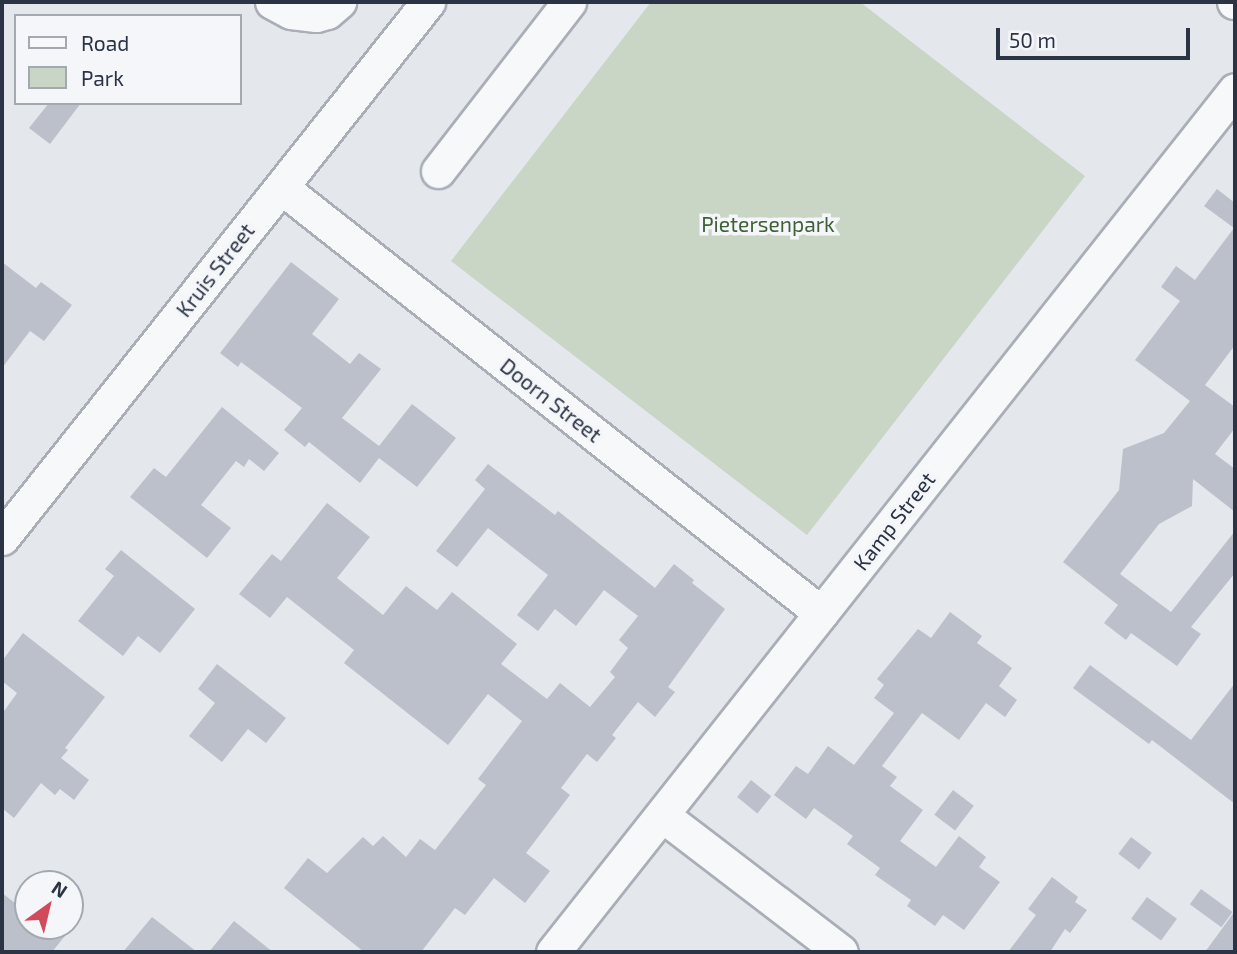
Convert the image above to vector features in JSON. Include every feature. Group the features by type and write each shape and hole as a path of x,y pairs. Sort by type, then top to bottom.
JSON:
{"street":[{"path":"272,2 291,12 316,15 327,12 340,2"},
{"name":"Kruis Street","path":"2,538 428,2"},
{"path":"438,171 569,2"},
{"name":"Kamp Street","path":"553,952 1235,90"},
{"name":"Doorn Street","path":"281,187 821,613"},
{"path":"663,815 841,952"}],"green space":[{"name":"Pietersenpark","path":"651,2 860,2 1085,176 807,535 451,261"}],"building":[{"path":"47,105 79,105 50,144 29,128"},
{"path":"1217,189 1235,203 1235,345 1205,385 1235,407 1235,428 1215,454 1235,469 1235,512 1193,479 1192,506 1159,524 1120,574 1171,612 1235,531 1235,573 1191,627 1201,634 1177,666 1131,633 1126,640 1104,623 1118,605 1063,562 1119,490 1123,449 1164,433 1190,401 1135,360 1180,301 1161,287 1176,266 1195,280 1234,228 1204,206"},
{"path":"2,262 36,288 41,282 72,305 44,341 30,331 2,368"},
{"path":"291,262 339,299 312,334 350,364 359,353 381,369 342,418 379,446 412,404 456,438 417,487 379,458 360,483 309,442 305,447 284,430 302,408 241,362 238,367 220,353"},
{"path":"222,407 279,453 264,471 249,459 244,467 236,461 201,505 231,528 207,558 130,497 154,468 166,477"},
{"path":"488,464 555,515 558,511 655,588 674,564 694,580 692,583 725,609 668,687 675,692 655,717 638,702 612,735 616,738 597,762 587,754 561,788 570,795 526,853 550,871 525,903 494,878 465,915 455,908 421,952 364,952 284,888 308,858 327,873 363,837 373,846 383,836 406,857 420,839 435,850 486,785 478,779 522,721 488,694 448,745 344,663 354,650 287,597 270,618 239,594 272,554 281,561 327,503 370,537 337,578 383,615 406,586 437,610 452,592 517,644 501,664 547,699 560,683 590,707 615,677 610,672 628,648 619,640 638,616 604,590 576,626 555,609 538,631 517,615 548,575 488,528 457,567 436,551 485,489 475,480"},
{"path":"121,550 195,609 160,653 138,636 123,656 78,621 114,576 105,569"},
{"path":"950,612 982,636 977,643 1012,668 999,686 1017,700 1005,717 986,703 959,740 922,713 882,766 897,777 890,786 923,810 900,841 936,867 959,836 986,857 979,867 1000,882 964,930 943,915 935,926 907,906 911,900 875,875 880,868 847,844 853,836 814,808 806,819 774,795 796,766 808,774 828,746 854,765 894,713 874,698 884,685 877,679 918,629 931,638"},
{"path":"23,633 105,697 65,748 68,750 61,758 89,780 74,800 60,789 55,795 41,783 14,818 2,808 2,714 17,693 2,681 2,661"},
{"path":"217,664 286,718 266,743 248,729 222,762 189,736 215,703 198,689"},
{"path":"1090,665 1191,740 1235,683 1235,804 1152,740 1149,744 1073,688"},
{"path":"751,780 771,796 757,813 737,797"},
{"path":"953,790 974,806 955,830 934,815"},
{"path":"1131,837 1152,853 1139,869 1118,854"},
{"path":"1052,877 1078,897 1075,902 1087,910 1070,933 1065,929 1050,952 1008,952 1036,915 1028,909"},
{"path":"1201,889 1233,912 1221,927 1190,904"},
{"path":"2,893 14,902 14,940 62,940 52,952 2,952"},
{"path":"1147,897 1177,919 1161,941 1131,919"},
{"path":"1235,911 1235,952 1205,952"},
{"path":"152,917 197,952 123,952"},
{"path":"234,921 273,952 209,952"}]}
